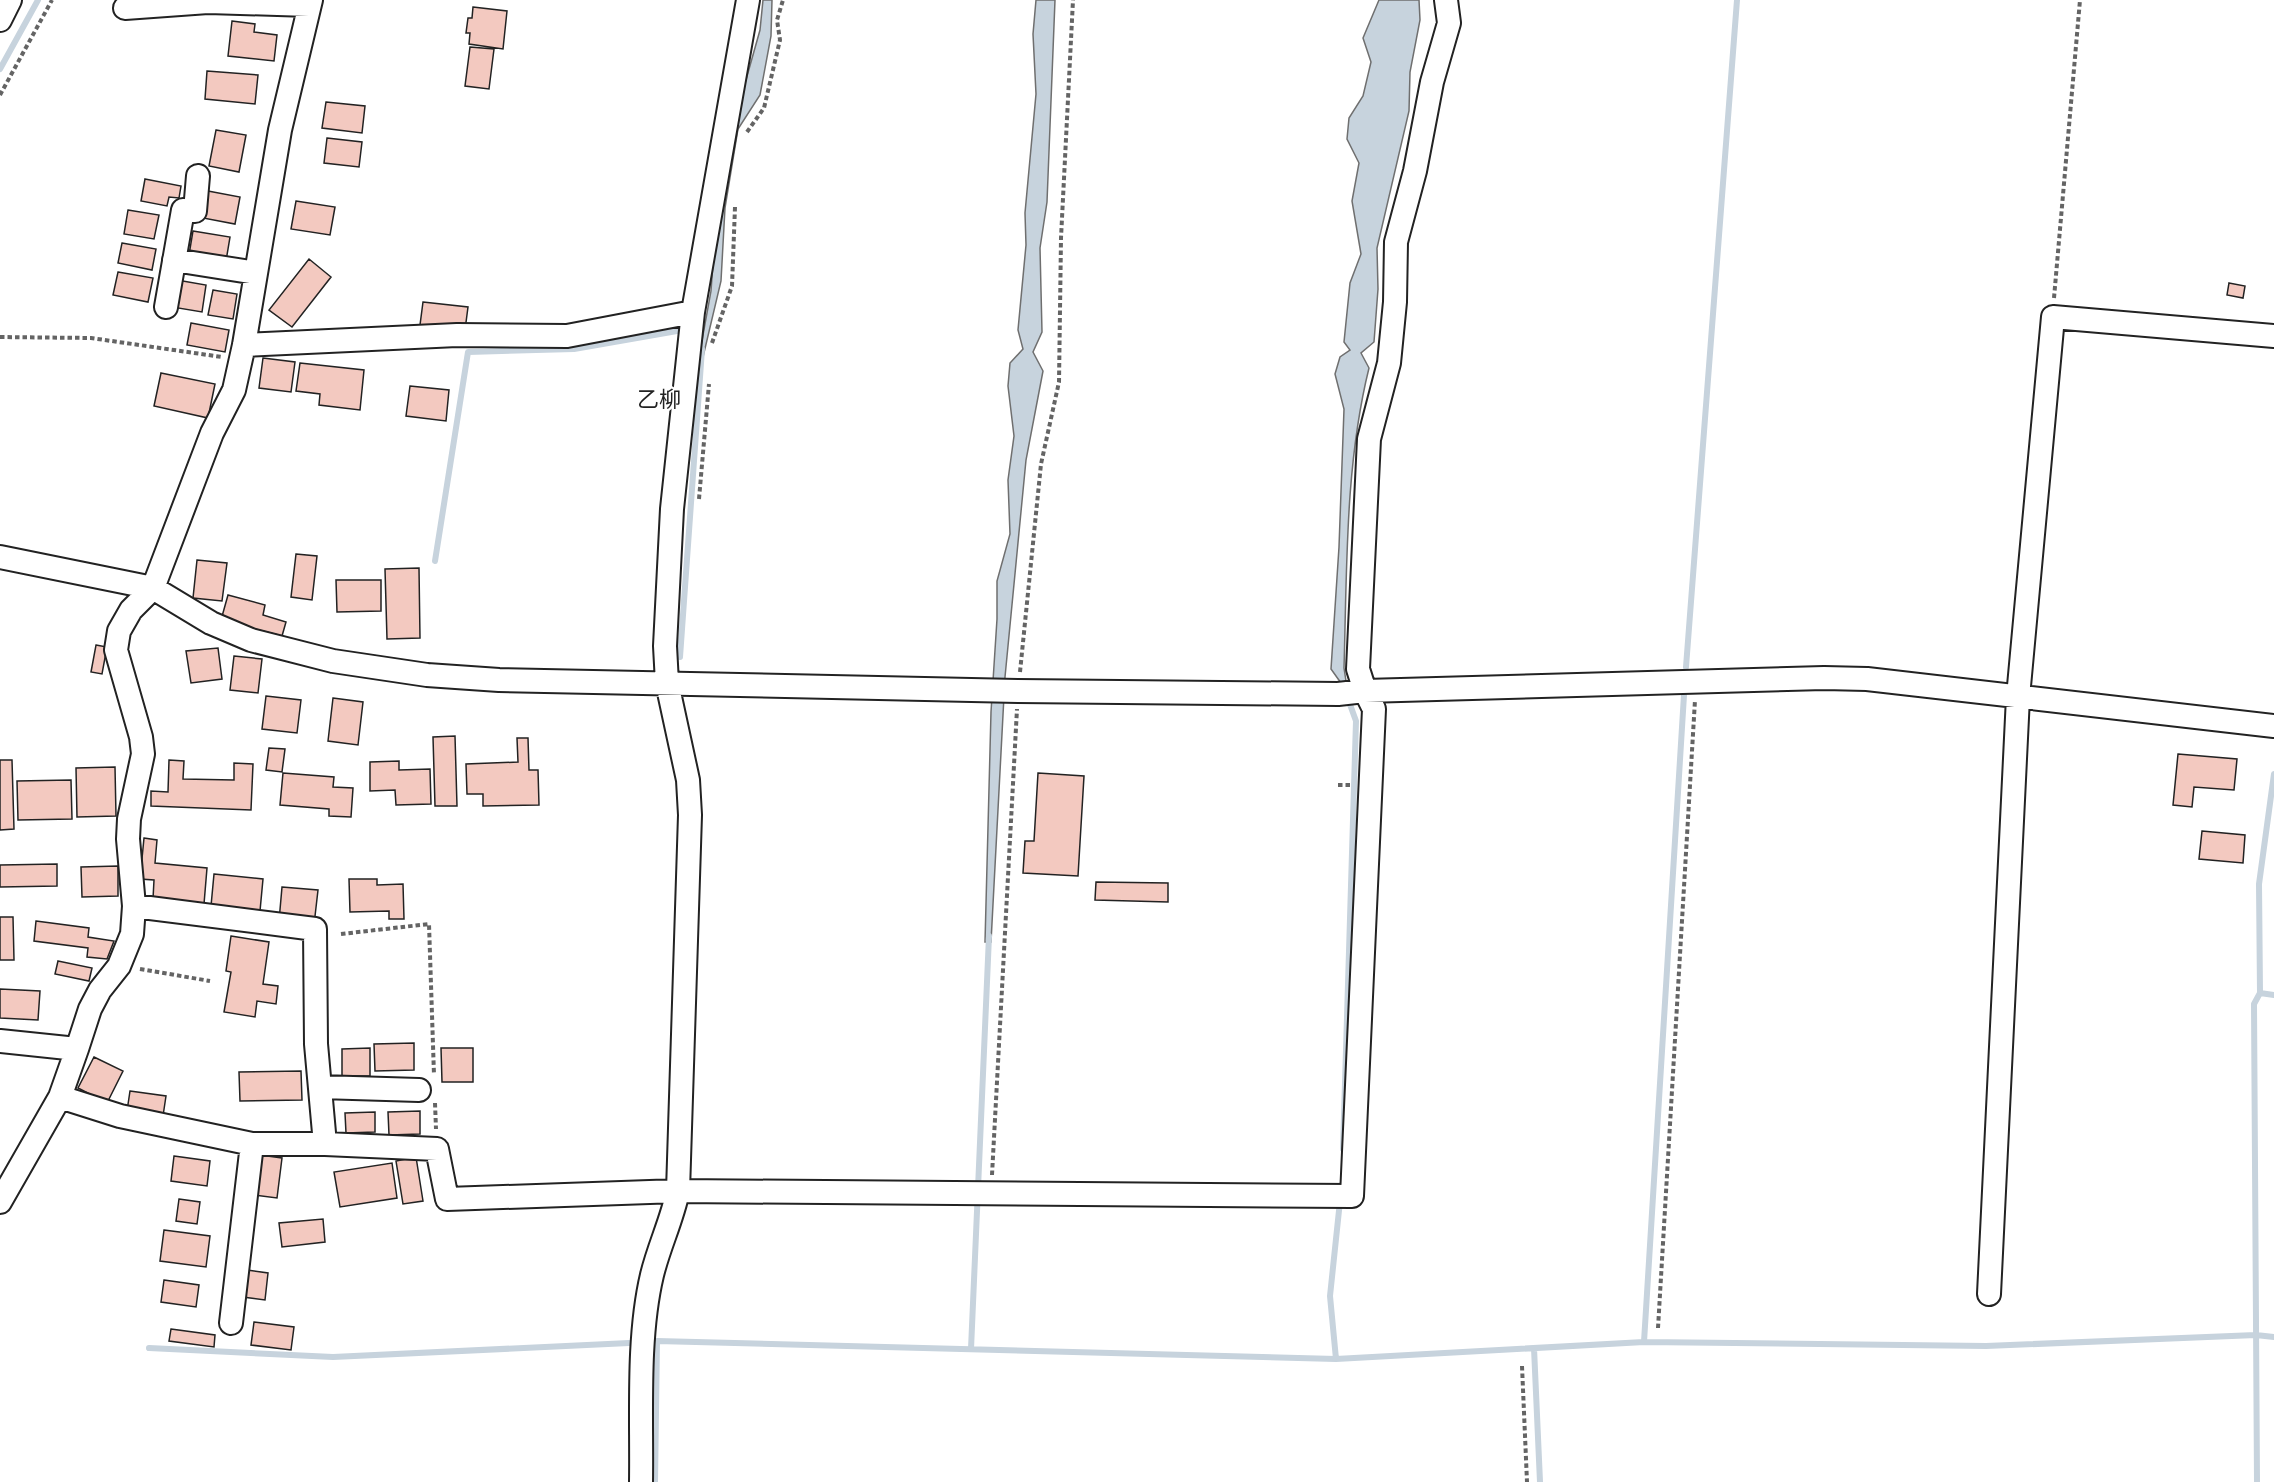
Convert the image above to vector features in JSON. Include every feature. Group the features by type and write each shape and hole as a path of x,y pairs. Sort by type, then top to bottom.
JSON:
{"street":[{"path":"0,20 10,0"},
{"path":"641,1482 644,1332 652,1275 674,1214 678,1191 690,815 688,780 668,683 665,645 672,509 693,312 748,0"},
{"path":"1353,692 1358,669 1369,439 1389,363 1395,302 1396,242 1415,171 1432,82 1449,23 1446,0"},
{"path":"0,1202 60,1097 90,1009 100,990 119,966 132,934 134,906 128,839 129,819 143,754 141,737 116,650 119,631 131,610 153,588 212,433 234,390 280,130 310,3 208,2 125,8"},
{"path":"166,307 183,210 195,211 198,176"},
{"path":"174,260 256,273"},
{"path":"242,353 457,336 567,336 693,312"},
{"path":"1989,1294 2018,697 2052,317 2274,336"},
{"path":"0,557 153,588 211,622 251,640 333,661 427,675 499,680 983,691 1353,692 1824,678 1868,680 2273,726"},
{"path":"60,1097 120,1116 252,1144 325,1144 437,1149 447,1199 678,1191 1352,1196 1374,709 1353,692"},
{"path":"134,906 315,929 316,1044 325,1144"},
{"path":"0,1041 77,1049"},
{"path":"320,1087 429,1090"},
{"path":"231,1323 252,1144"}],"path":[{"path":"0,95 52,0"},
{"path":"746,134 764,108 780,40 777,20 783,0"},
{"path":"982,1193 1018,691 1041,464 1059,382 1061,238 1072,0"},
{"path":"2052,317 2080,0"},
{"path":"711,355 712,343 732,286 736,198"},
{"path":"0,337 91,338 242,353"},
{"path":"699,499 709,378"},
{"path":"1658,1328 1696,681"},
{"path":"341,934 429,924 429,1090 437,1149"},
{"path":"119,966 210,981"},
{"path":"1522,1366 1527,1482"}],"shaded area":[{"path":"763,0 772,0 771,36 760,95 738,129 725,208 721,281 703,357 699,357 711,291 716,221 733,126 760,30"},
{"path":"1036,0 1055,0 1047,202 1040,248 1042,332 1033,352 1043,371 1026,460 1005,677 991,942 985,942 997,581 1010,534 1008,480 1014,436 1008,386 1010,363 1023,349 1018,330 1026,245 1025,213 1036,94 1033,34"},
{"path":"1379,0 1419,0 1420,20 1410,72 1409,111 1377,248 1378,289 1374,342 1361,353 1369,368 1355,442 1351,479 1344,668 1346,681 1341,683 1331,669 1339,547 1344,409 1335,374 1340,357 1350,350 1344,342 1350,283 1361,254 1352,201 1359,163 1347,139 1349,118 1363,96 1371,62 1363,38"}],"building":[{"path":"473,7 507,11 503,49 469,44 470,33 466,33 468,18 472,18"},
{"path":"232,21 255,24 254,32 277,35 274,61 228,56"},
{"path":"470,47 494,49 489,89 465,86"},
{"path":"207,71 258,75 255,104 205,99"},
{"path":"326,102 365,106 362,133 322,128"},
{"path":"216,130 246,135 239,172 209,166"},
{"path":"327,138 362,142 359,167 324,163"},
{"path":"145,179 181,186 179,198 169,197 167,206 141,201"},
{"path":"208,191 240,197 235,224 203,218"},
{"path":"296,201 335,207 330,235 291,229"},
{"path":"128,210 159,215 154,239 124,234"},
{"path":"193,231 230,237 226,261 189,255"},
{"path":"122,243 156,249 152,270 118,263"},
{"path":"309,259 331,277 292,327 269,310"},
{"path":"118,272 153,278 148,302 113,295"},
{"path":"177,280 206,285 202,312 172,307"},
{"path":"2229,283 2245,286 2243,298 2227,295"},
{"path":"213,290 237,294 233,319 208,315"},
{"path":"423,302 468,307 465,330 420,325"},
{"path":"191,323 229,330 225,352 187,345"},
{"path":"263,358 295,362 291,392 259,388"},
{"path":"300,363 364,370 360,410 319,405 320,394 296,391"},
{"path":"161,373 215,384 208,418 154,406"},
{"path":"410,386 449,390 446,421 406,416"},
{"path":"296,554 317,556 312,600 291,597"},
{"path":"197,560 227,563 222,601 193,598"},
{"path":"419,568 420,638 387,639 385,569"},
{"path":"336,580 381,580 381,611 337,612"},
{"path":"228,595 265,605 263,615 286,622 282,636 221,620"},
{"path":"96,645 107,647 102,674 91,672"},
{"path":"218,648 222,679 191,683 186,651"},
{"path":"234,656 262,659 258,693 230,690"},
{"path":"266,696 301,700 297,733 262,729"},
{"path":"333,698 363,702 358,745 328,741"},
{"path":"455,736 457,806 435,806 433,737"},
{"path":"517,738 528,738 529,770 538,770 539,805 483,806 483,794 467,794 466,764 518,762"},
{"path":"269,748 285,749 282,772 266,770"},
{"path":"2178,754 2237,759 2234,790 2194,787 2192,807 2173,805"},
{"path":"0,760 12,760 14,829 0,830"},
{"path":"169,760 184,761 183,779 234,780 234,763 253,764 251,810 151,806 151,791 168,792"},
{"path":"399,761 399,770 430,769 431,804 396,805 395,790 370,791 370,762"},
{"path":"115,767 116,816 77,817 76,768"},
{"path":"283,773 334,777 333,787 353,788 351,817 329,816 329,809 280,805"},
{"path":"1038,773 1084,776 1078,876 1023,873 1025,841 1034,841"},
{"path":"71,780 72,819 18,820 17,781"},
{"path":"2202,831 2245,835 2243,863 2199,859"},
{"path":"144,838 157,840 155,863 207,868 204,904 153,899 154,880 140,879"},
{"path":"57,864 57,886 0,887 0,865"},
{"path":"118,866 118,896 82,897 81,867"},
{"path":"214,874 263,879 260,911 211,906"},
{"path":"349,879 377,879 377,885 403,884 404,919 389,919 389,911 350,912"},
{"path":"1096,882 1168,883 1168,902 1095,900"},
{"path":"282,887 318,890 314,925 279,921"},
{"path":"0,917 13,917 14,960 0,960"},
{"path":"36,921 89,928 88,937 114,941 107,959 87,957 88,948 34,941"},
{"path":"231,936 269,942 263,984 278,986 276,1004 257,1001 255,1017 224,1012 231,972 226,971"},
{"path":"58,961 92,968 89,981 55,974"},
{"path":"0,989 40,991 38,1020 0,1018"},
{"path":"414,1043 414,1070 375,1071 374,1044"},
{"path":"370,1048 370,1076 342,1076 342,1049"},
{"path":"441,1048 473,1048 473,1082 442,1082"},
{"path":"94,1057 123,1071 107,1103 78,1088"},
{"path":"301,1071 302,1100 240,1101 239,1072"},
{"path":"130,1091 166,1096 163,1116 127,1111"},
{"path":"420,1111 420,1134 389,1135 388,1112"},
{"path":"375,1112 375,1132 346,1133 345,1113"},
{"path":"260,1155 282,1158 277,1198 254,1195"},
{"path":"174,1156 210,1161 207,1186 171,1181"},
{"path":"416,1157 423,1201 403,1204 396,1161"},
{"path":"392,1163 397,1198 340,1207 334,1172"},
{"path":"179,1199 200,1202 197,1224 176,1221"},
{"path":"323,1219 325,1242 282,1247 279,1223"},
{"path":"164,1230 210,1236 206,1267 160,1261"},
{"path":"247,1270 268,1273 265,1300 243,1297"},
{"path":"164,1280 199,1285 196,1307 161,1302"},
{"path":"254,1322 294,1327 291,1350 251,1345"},
{"path":"171,1329 215,1335 214,1347 169,1341"}],"waterway":[{"path":"0,69 38,0"},
{"path":"1686,667 1737,0"},
{"path":"435,561 468,352 574,349 677,331"},
{"path":"680,657 702,349"},
{"path":"1644,1342 1684,695"},
{"path":"1343,1149 1356,721 1348,699"},
{"path":"2257,1482 2254,1004 2260,993 2259,884 2274,774"},
{"path":"971,1349 989,936"},
{"path":"2260,993 2274,995"},
{"path":"1336,1359 1330,1296 1340,1201"},
{"path":"655,1482 657,1341 1336,1359 1644,1342 1986,1346 2256,1335 2274,1337"},
{"path":"149,1348 333,1357 629,1343"},
{"path":"1534,1348 1540,1482"}],"district":[{"name":"乙柳","path":"659,399"}]}
